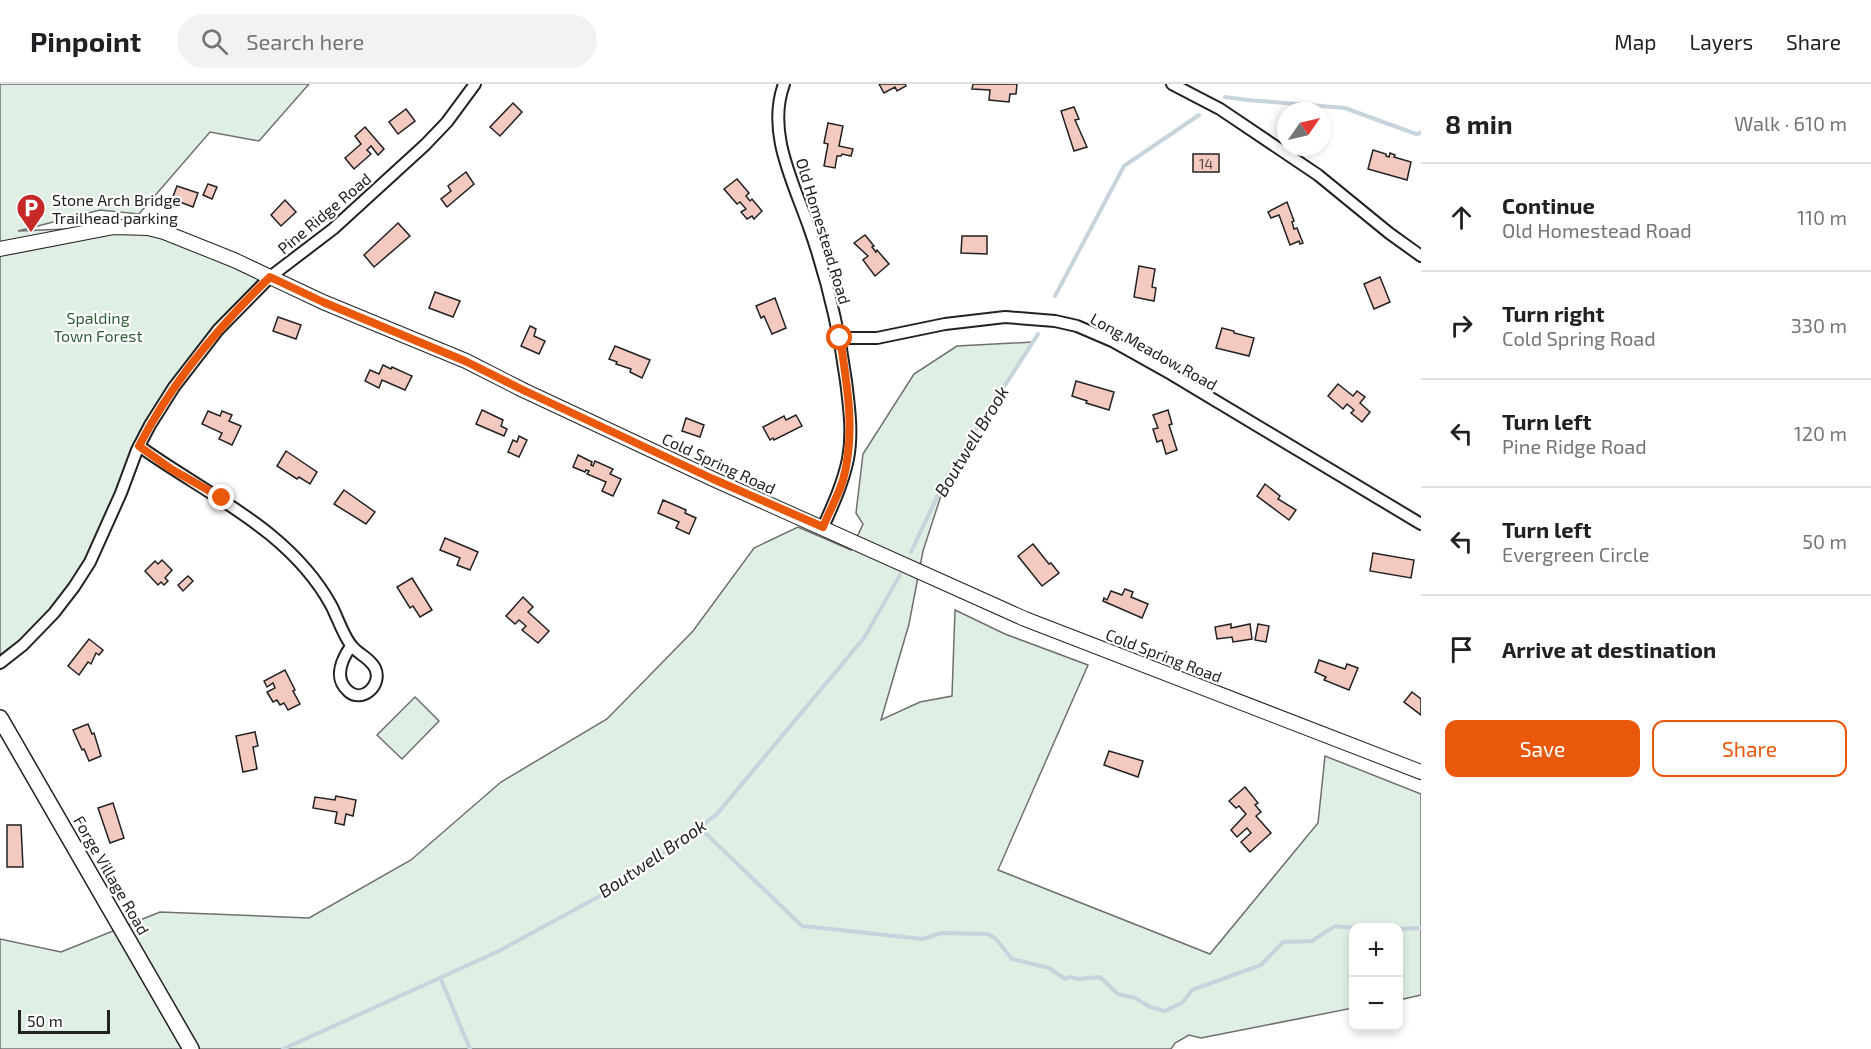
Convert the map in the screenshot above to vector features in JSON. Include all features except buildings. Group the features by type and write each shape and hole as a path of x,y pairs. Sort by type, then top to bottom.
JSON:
{"main road":[{"name":"Forge Village Road","path":"0,718 191,1049"}],"street":[{"name":"Pine Ridge Road","path":"0,663 23,645 54,613 90,562 139,446 150,425 192,363 231,316 270,277 333,229 425,145 447,122 475,84"},
{"name":"Old Homestead Road","path":"784,84 778,107 779,135 791,178 824,272 840,338 849,405 850,436 842,482 823,527"},
{"path":"1172,84 1220,110 1318,176 1421,256"},
{"name":"Cold Spring Road","path":"0,249 114,227 148,228 164,232 234,260 323,302 465,361 713,479 1025,619 1421,772"},
{"name":"Long Meadow Road","path":"840,338 877,338 945,324 1005,317 1054,321 1077,326 1112,341 1171,374 1421,524"},
{"path":"139,446 171,469 222,498 292,554 322,590 351,646 369,658 376,670 377,681 372,690 362,694 351,694 344,688 339,676 342,658 351,646"}],"green space":[{"name":"Spalding Town Forest","path":"0,84 309,84 259,141 210,132 139,214 100,210 18,231 114,227 164,232 270,277 244,302 150,425 74,587 0,663"},
{"path":"1033,342 948,474 923,551 909,624 881,720 920,702 952,696 955,610 1005,634 1088,665 998,870 1210,954 1318,823 1325,756 1421,794 1421,995 1403,999 1403,923 1349,923 1349,1009 1201,1038 1189,1035 1175,1043 1171,1049 0,1049 0,939 61,952 160,912 309,918 411,860 501,782 607,719 693,631 754,548 798,527 851,550 863,524 856,513 863,454 914,374 957,346"},
{"path":"415,697 439,721 402,759 377,735"}],"waterway":[{"name":"Boutwell Brook","path":"1225,97 1345,108 1416,134 1421,133"},
{"name":"Boutwell Brook","path":"1055,296 1124,166 1199,115"},
{"name":"Boutwell Brook","path":"911,552 948,474 1038,334"},
{"name":"Boutwell Brook","path":"283,1049 499,951 620,885 716,815 864,638 900,575"},
{"path":"699,827 802,926 923,939 941,933 988,934 996,939 1012,959 1049,968 1065,979 1100,977 1118,994 1135,998 1150,1007 1165,1011 1183,1002 1192,990 1261,965 1283,942 1312,941 1335,926 1349,927"},
{"path":"1403,929 1421,928"},
{"path":"440,977 470,1049"}],"place":[{"name":"Stone Arch Bridge Trailhead parking","path":"31,234"}],"route":[{"path":"222,498 171,469 139,446 174,387 192,363 218,330 270,277 323,302 465,361 713,479 823,527 842,482 850,436 849,405 840,338"}]}
